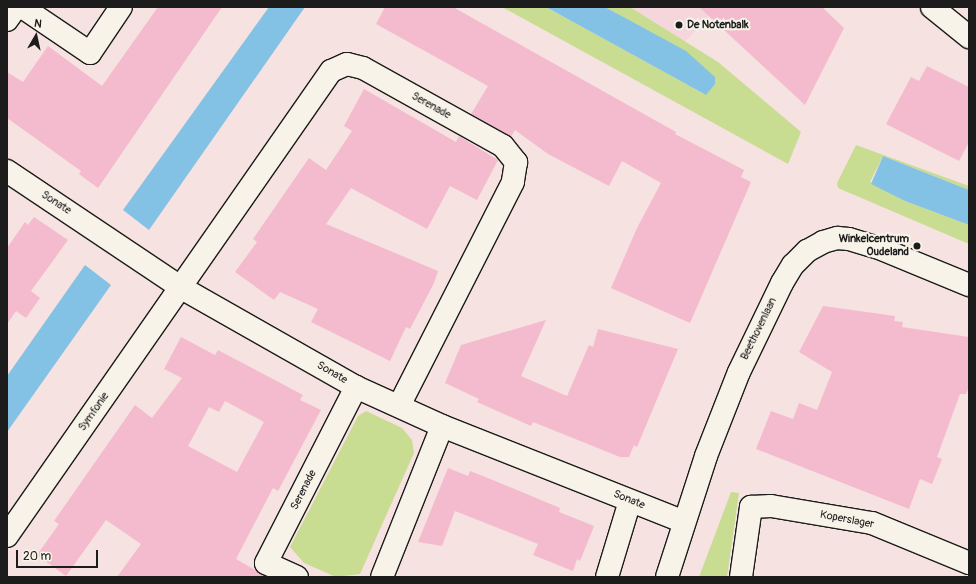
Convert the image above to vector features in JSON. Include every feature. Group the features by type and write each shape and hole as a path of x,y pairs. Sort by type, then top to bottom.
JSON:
{"street":[{"path":"7,20 16,7"},
{"path":"22,7 90,53 121,7"},
{"path":"932,7 969,37"},
{"name":"Serenade","path":"180,287 331,71 347,64 362,68 503,146 516,162 513,182 399,406"},
{"name":"Sonate","path":"7,170 180,287 356,387 442,426 684,522"},
{"name":"Beethovenlaan","path":"667,577 721,413 752,343 782,283 793,265 807,251 823,242 837,238 849,239 884,250 969,285"},
{"name":"Symfonie","path":"7,536 180,287"},
{"name":"Serenade","path":"297,577 266,563 356,387"},
{"path":"382,577 442,426"},
{"path":"607,577 630,500"},
{"name":"Koperslager","path":"741,577 751,507 771,506 872,523 964,556"}],"shaded area":[{"name":"De Notenbalk","path":"630,7 717,7 685,42"}],"green space":[{"path":"502,7 546,7 706,95 630,21 605,7 630,7 718,62 801,132 788,164"},
{"path":"856,145 969,186 969,190 883,156 870,182 905,201 969,225 969,244 838,188 837,183"},
{"path":"366,411 402,428 412,440 414,453 360,574 336,577 304,563 290,547 358,416"},
{"path":"731,492 739,493 727,577 699,577"}],"water":[{"path":"269,7 305,7 149,230 123,210"},
{"path":"546,7 605,7 686,51 715,77 715,84 706,95"},
{"path":"883,156 969,190 969,225 905,201 871,184"},
{"path":"85,265 111,285 7,432 7,376"}],"building":[{"path":"158,7 222,7 98,188 79,174 81,171 7,118 7,72 23,82 48,46 102,86"},
{"path":"385,7 453,7 676,132 675,134 744,170 741,177 751,182 690,323 611,288 637,228 661,183 622,161 609,186 548,154 515,130 511,137 471,114 488,86 376,24"},
{"path":"699,7 822,7 844,28 805,105"},
{"path":"927,66 969,87 969,142 959,161 886,124 911,77 919,81"},
{"path":"364,89 456,142 459,136 498,160 477,200 450,186 427,229 351,188 326,224 438,271 434,283 410,329 406,327 390,361 311,322 318,309 280,292 274,300 235,272 257,242 253,239 309,158 326,170 352,131 344,126"},
{"path":"34,217 68,240 31,291 40,298 26,318 16,311 7,324 7,248 25,222 28,225"},
{"path":"823,306 895,316 894,321 903,322 902,327 969,337 969,387 966,394 960,394 937,457 942,459 932,484 920,479 909,509 756,449 771,411 793,419 799,403 817,410 832,372 799,352"},
{"path":"546,320 521,376 567,396 589,345 593,347 598,329 678,349 637,447 634,445 629,457 620,457 533,422 531,426 477,402 479,399 445,383 461,345"},
{"path":"181,337 215,355 218,350 303,395 300,400 321,410 278,491 273,488 236,559 267,577 117,577 141,544 106,520 66,576 37,555 59,524 54,521 135,405 152,418 182,378 164,369","holes":["225,401 264,422 237,472 188,446 209,407 219,412"]},
{"path":"448,468 468,476 470,471 488,478 560,508 559,512 594,526 580,561 577,559 573,571 533,555 538,544 455,511 442,546 418,542"}],"place":[{"name":"De Notenbalk","path":"679,25"},
{"name":"Winkelcentrum Oudeland","path":"917,246"}]}
